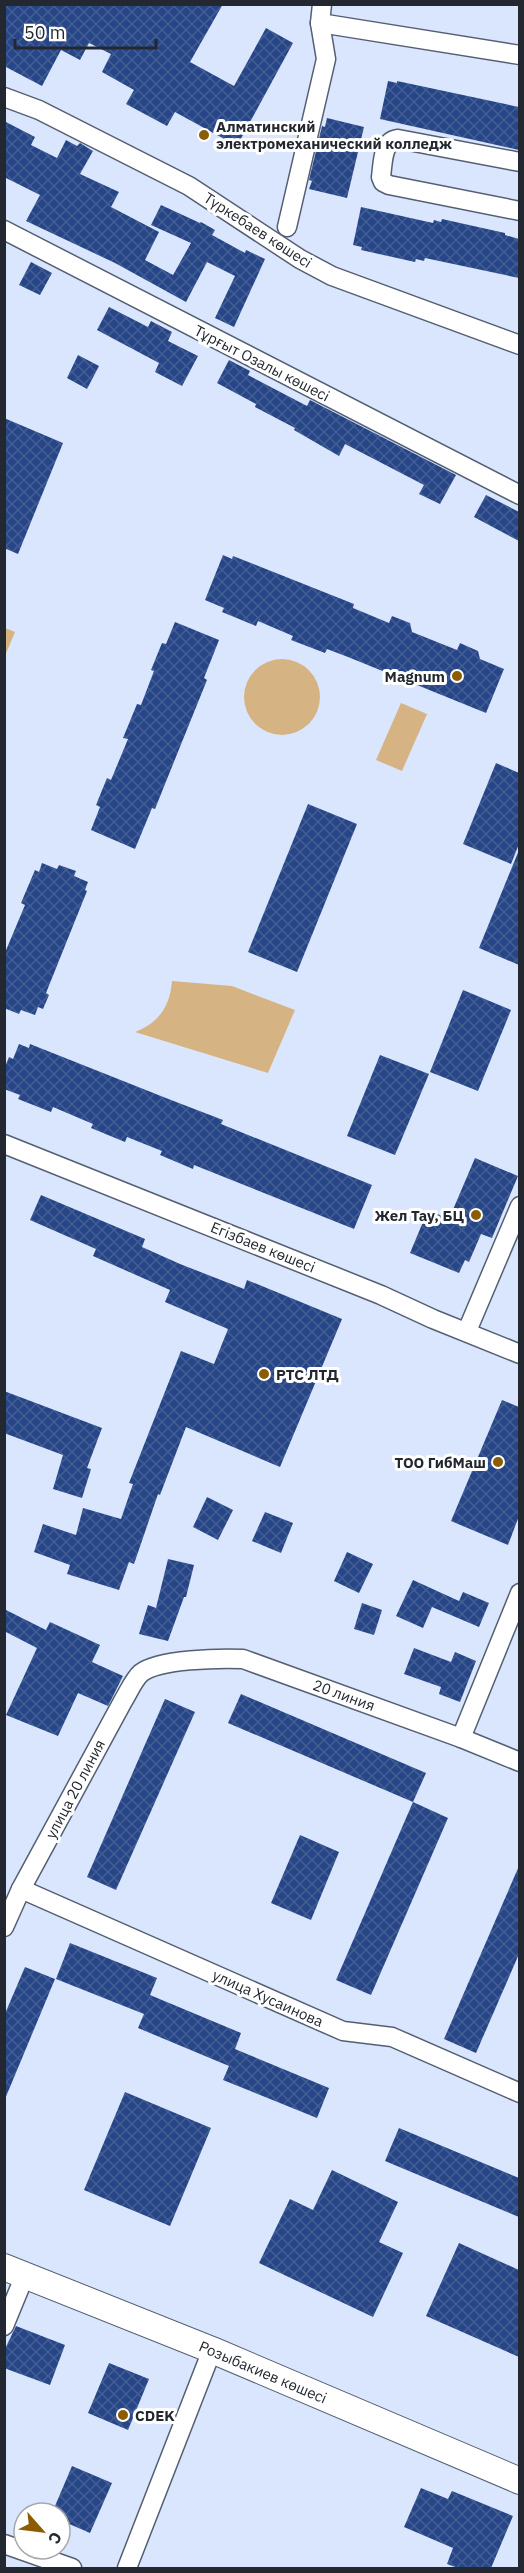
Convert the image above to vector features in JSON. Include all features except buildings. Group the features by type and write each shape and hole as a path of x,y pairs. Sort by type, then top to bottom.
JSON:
{"main road":[{"name":"Розыбакиев көшесі","path":"15,2271 212,2350 519,2481"}],"street":[{"path":"287,227 326,59 320,23 322,4"},
{"path":"320,23 519,55"},
{"name":"Түркебаев көшесі","path":"4,97 50,116 189,186 300,259 332,276 519,345"},
{"path":"519,162 398,139 392,140 386,146 381,177 383,182 389,185 519,211"},
{"name":"Тұрғыт Озалы көшесі","path":"4,230 519,495"},
{"name":"Егізбаев көшесі","path":"4,1144 468,1331 519,1354"},
{"path":"468,1331 519,1206"},
{"path":"461,1738 519,1593"},
{"name":"20 линия","path":"162,1666 207,1658 243,1659 461,1738 519,1762"},
{"name":"улица 20 линия","path":"4,1927 21,1889 129,1692 141,1673 162,1666"},
{"name":"улица Хусаинова","path":"21,1889 343,2031 392,2037 519,2092"},
{"path":"4,2326 15,2271"},
{"path":"127,2568 212,2350"},
{"path":"4,2544 72,2568"}],"shaded area":[{"path":"5,628 15,632 5,656"},
{"path":"282,659 297,662 309,670 317,682 320,697 317,712 309,724 297,732 282,735 267,732 255,724 247,712 244,697 247,682 255,670 267,662"},
{"path":"401,703 427,714 402,771 376,760"},
{"path":"172,981 232,986 295,1010 268,1073 135,1032 151,1024 162,1012 169,998"}],"place":[{"name":"Алматинский электромеханический колледж","path":"204,135"},
{"name":"Magnum","path":"457,676"},
{"name":"Жел Тау, БЦ","path":"476,1215"},
{"name":"РТС ЛТД","path":"264,1374"},
{"name":"ТОО ГибМаш","path":"498,1462"},
{"name":"CDEK","path":"123,2415"}]}
